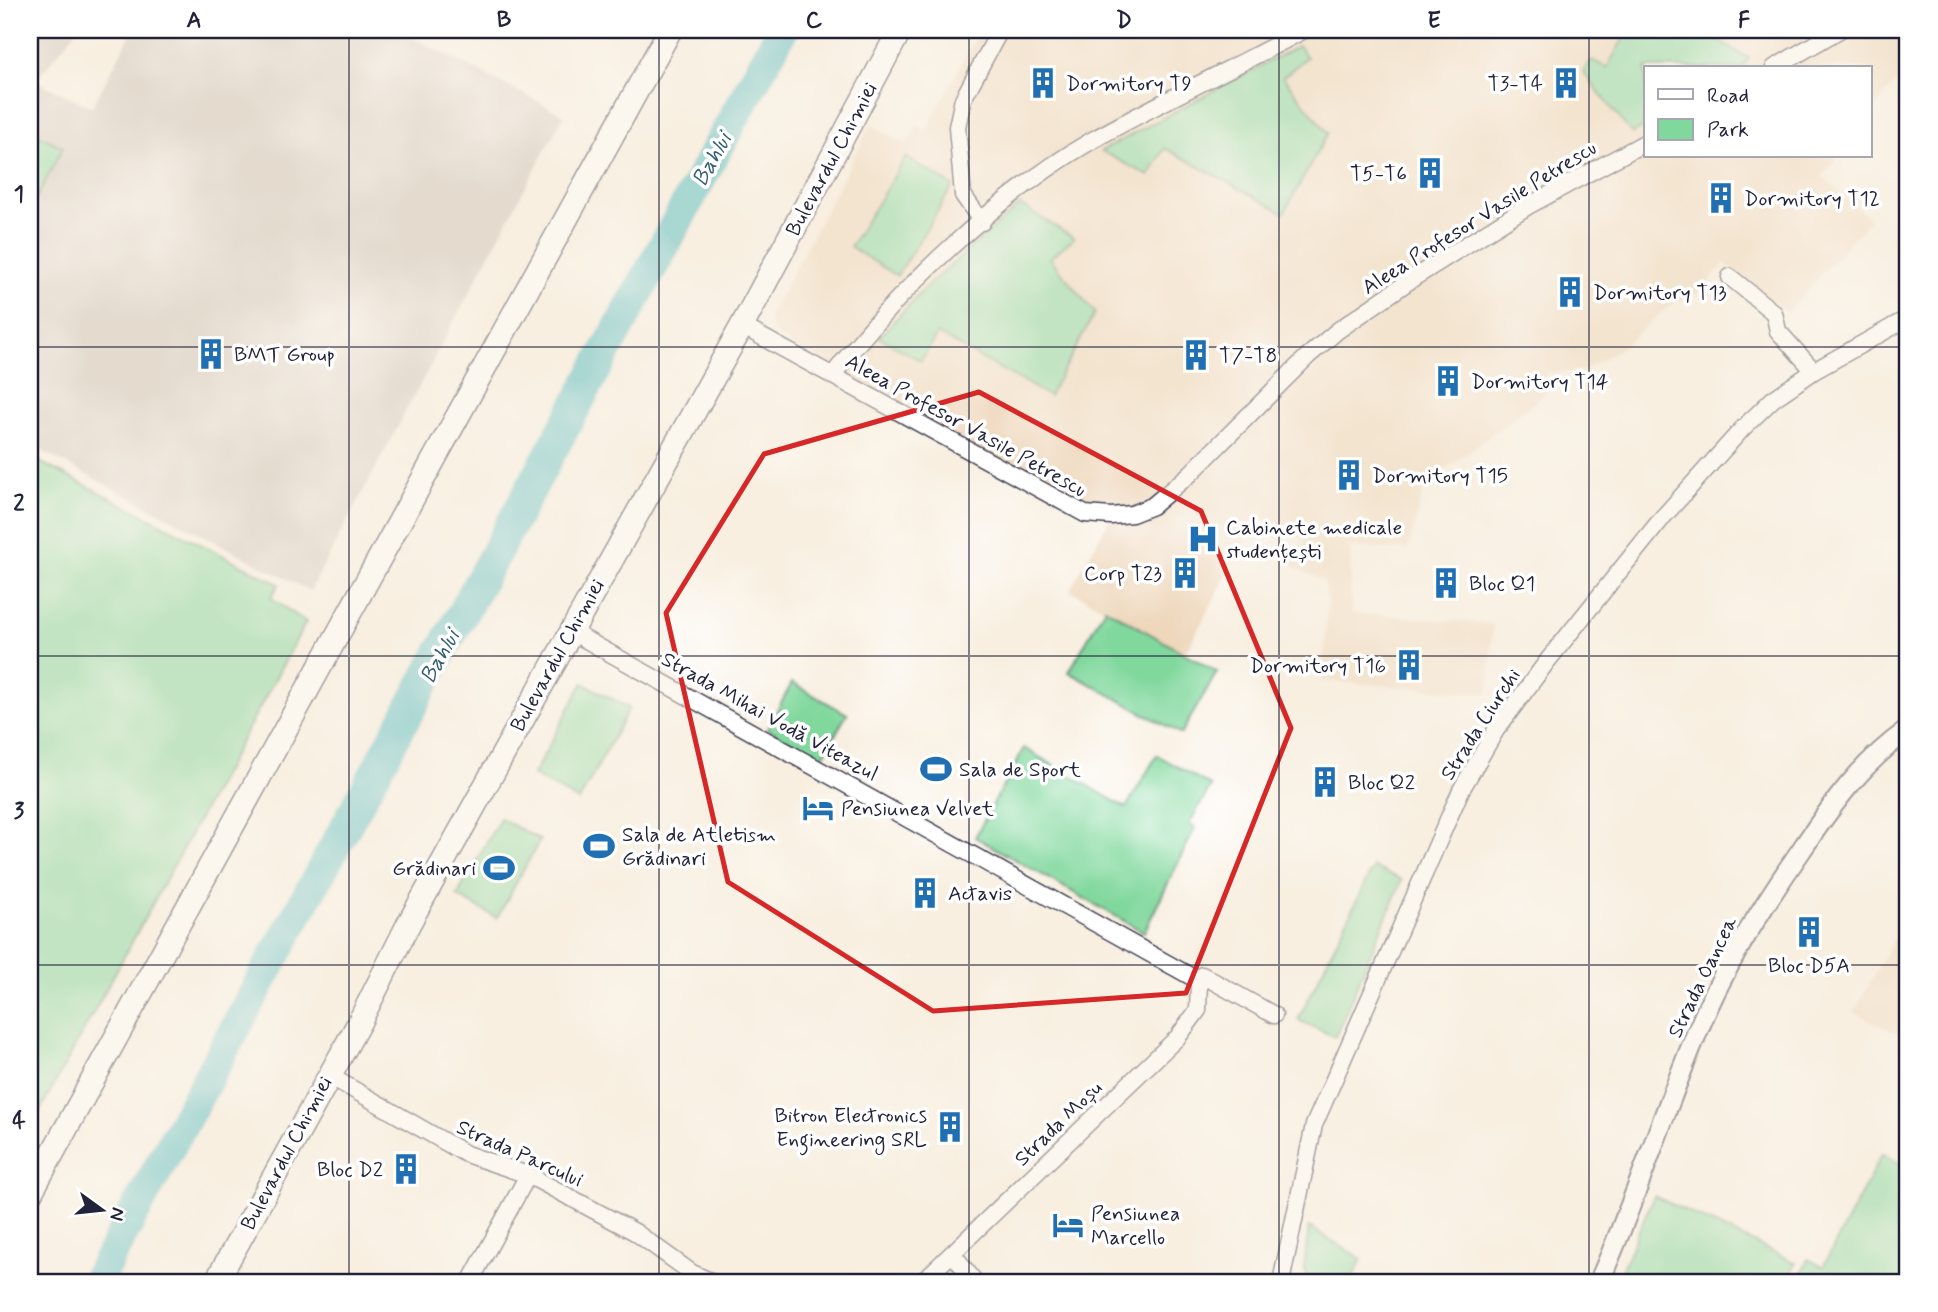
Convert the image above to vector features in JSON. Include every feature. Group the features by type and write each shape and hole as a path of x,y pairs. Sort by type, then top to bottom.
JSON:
{"main road":[{"path":"30,1194 670,30"},
{"name":"Bulevardul Chimiei","path":"216,1282 360,1021 409,923 742,326 900,30"}],"street":[{"path":"982,222 963,195 957,127 963,99 1000,30"},
{"path":"832,376 870,327 982,222 1056,164 1091,142 1304,30"},
{"path":"1777,66 1839,30"},
{"name":"Aleea Profesor Vasile Petrescu","path":"742,326 1085,514 1132,514 1152,506 1191,474 1308,356 1337,331 1415,277 1538,200 1644,143"},
{"path":"1730,277 1774,313 1778,331 1814,371"},
{"name":"Strada Ciurchi","path":"1281,1282 1314,1125 1461,790 1496,730 1663,517 1763,409 1814,371 1908,318"},
{"name":"Strada Mihai Vodă Viteazul","path":"570,631 1199,981 1202,975 1274,1015"},
{"name":"Strada Oancea","path":"1599,1282 1626,1223 1662,1118 1710,1004 1759,913 1840,792 1890,743 1908,730"},
{"name":"Strada Moșu","path":"922,1282 1178,1037 1198,1010 1199,981"},
{"name":"Strada Parcului","path":"328,1075 466,1154 528,1175 635,1232 689,1278 712,1282"},
{"path":"470,1282 528,1175"},
{"path":"952,1253 975,1282"}],"highlighted area":[{"path":"979,392 1201,511 1291,728 1186,993 933,1011 728,882 666,613 764,454"}],"shaded area":[{"name":"BMT Group","path":"30,30 77,30 35,81 92,107 133,30 398,30 564,115 310,591 30,445"},
{"path":"980,30 1897,30 1908,42 1908,67 1871,113 1871,66 1644,66 1644,158 1836,158 1822,176 1870,219 1787,313 1724,263 1707,286 1691,297 1674,302 1622,347 1583,371 1546,373 1544,395 1425,484 1408,550 1350,547 1351,613 1493,624 1488,693 1322,681 1328,599 1324,581 1292,566 1304,540 1258,516 1185,654 1070,590 1111,517 1085,514 775,335 769,317 871,125 906,145 917,125 926,130"},
{"path":"1908,913 1908,1039 1854,1012"}],"green space":[{"path":"1628,30 1697,30 1749,58 1743,66 1644,66 1644,127 1632,134 1583,72 1592,60 1607,68"},
{"path":"1298,46 1307,57 1283,77 1328,133 1284,213 1165,148 1149,176 1101,151"},
{"path":"30,131 63,147 30,211"},
{"path":"906,157 953,186 897,276 850,247"},
{"path":"1020,205 1074,238 1050,258 1095,313 1049,396 937,334 921,361 879,337 927,286"},
{"path":"30,457 279,584 271,598 306,622 30,1129"},
{"path":"1105,608 1217,672 1181,734 1069,672"},
{"path":"583,683 629,708 579,801 533,775"},
{"path":"792,683 847,714 822,758 767,729"},
{"path":"1024,748 1126,808 1157,755 1211,786 1189,824 1195,828 1144,932 975,837"},
{"name":"Grădinari","path":"500,818 540,840 497,918 457,896"},
{"path":"1373,867 1402,880 1335,1037 1298,1020"},
{"path":"1882,1154 1908,1167 1908,1282 1797,1282 1808,1259 1823,1267"},
{"path":"1654,1196 1796,1263 1787,1282 1616,1282"},
{"path":"1309,1227 1362,1259 1350,1282 1310,1282 1304,1268"}],"waterway":[{"name":"Bahlui","path":"96,1282 782,30"}],"place":[{"name":"Dormitory T9","path":"1043,83"},
{"name":"T3-T4","path":"1566,83"},
{"name":"T5-T6","path":"1430,173"},
{"name":"Dormitory T12","path":"1721,198"},
{"name":"Dormitory T13","path":"1570,292"},
{"name":"BMT Group","path":"211,354"},
{"name":"T7-T8","path":"1196,355"},
{"name":"Dormitory T14","path":"1448,381"},
{"name":"Dormitory T15","path":"1349,475"},
{"name":"Cabinete medicale studențești","path":"1203,539"},
{"name":"Corp T23","path":"1185,573"},
{"name":"Bloc Q1","path":"1446,583"},
{"name":"Dormitory T16","path":"1409,665"},
{"name":"Sala de Sport","path":"936,769"},
{"name":"Bloc Q2","path":"1325,782"},
{"name":"Pensiunea Velvet","path":"818,808"},
{"name":"Sala de Atletism Grădinari","path":"599,846"},
{"name":"Grădinari","path":"499,868"},
{"name":"Actavis","path":"925,893"},
{"name":"Bloc D5A","path":"1809,932"},
{"name":"Bitron Electronics Engineering SRL","path":"950,1127"},
{"name":"Bloc D2","path":"406,1169"},
{"name":"Pensiunea Marcello","path":"1068,1225"}]}
